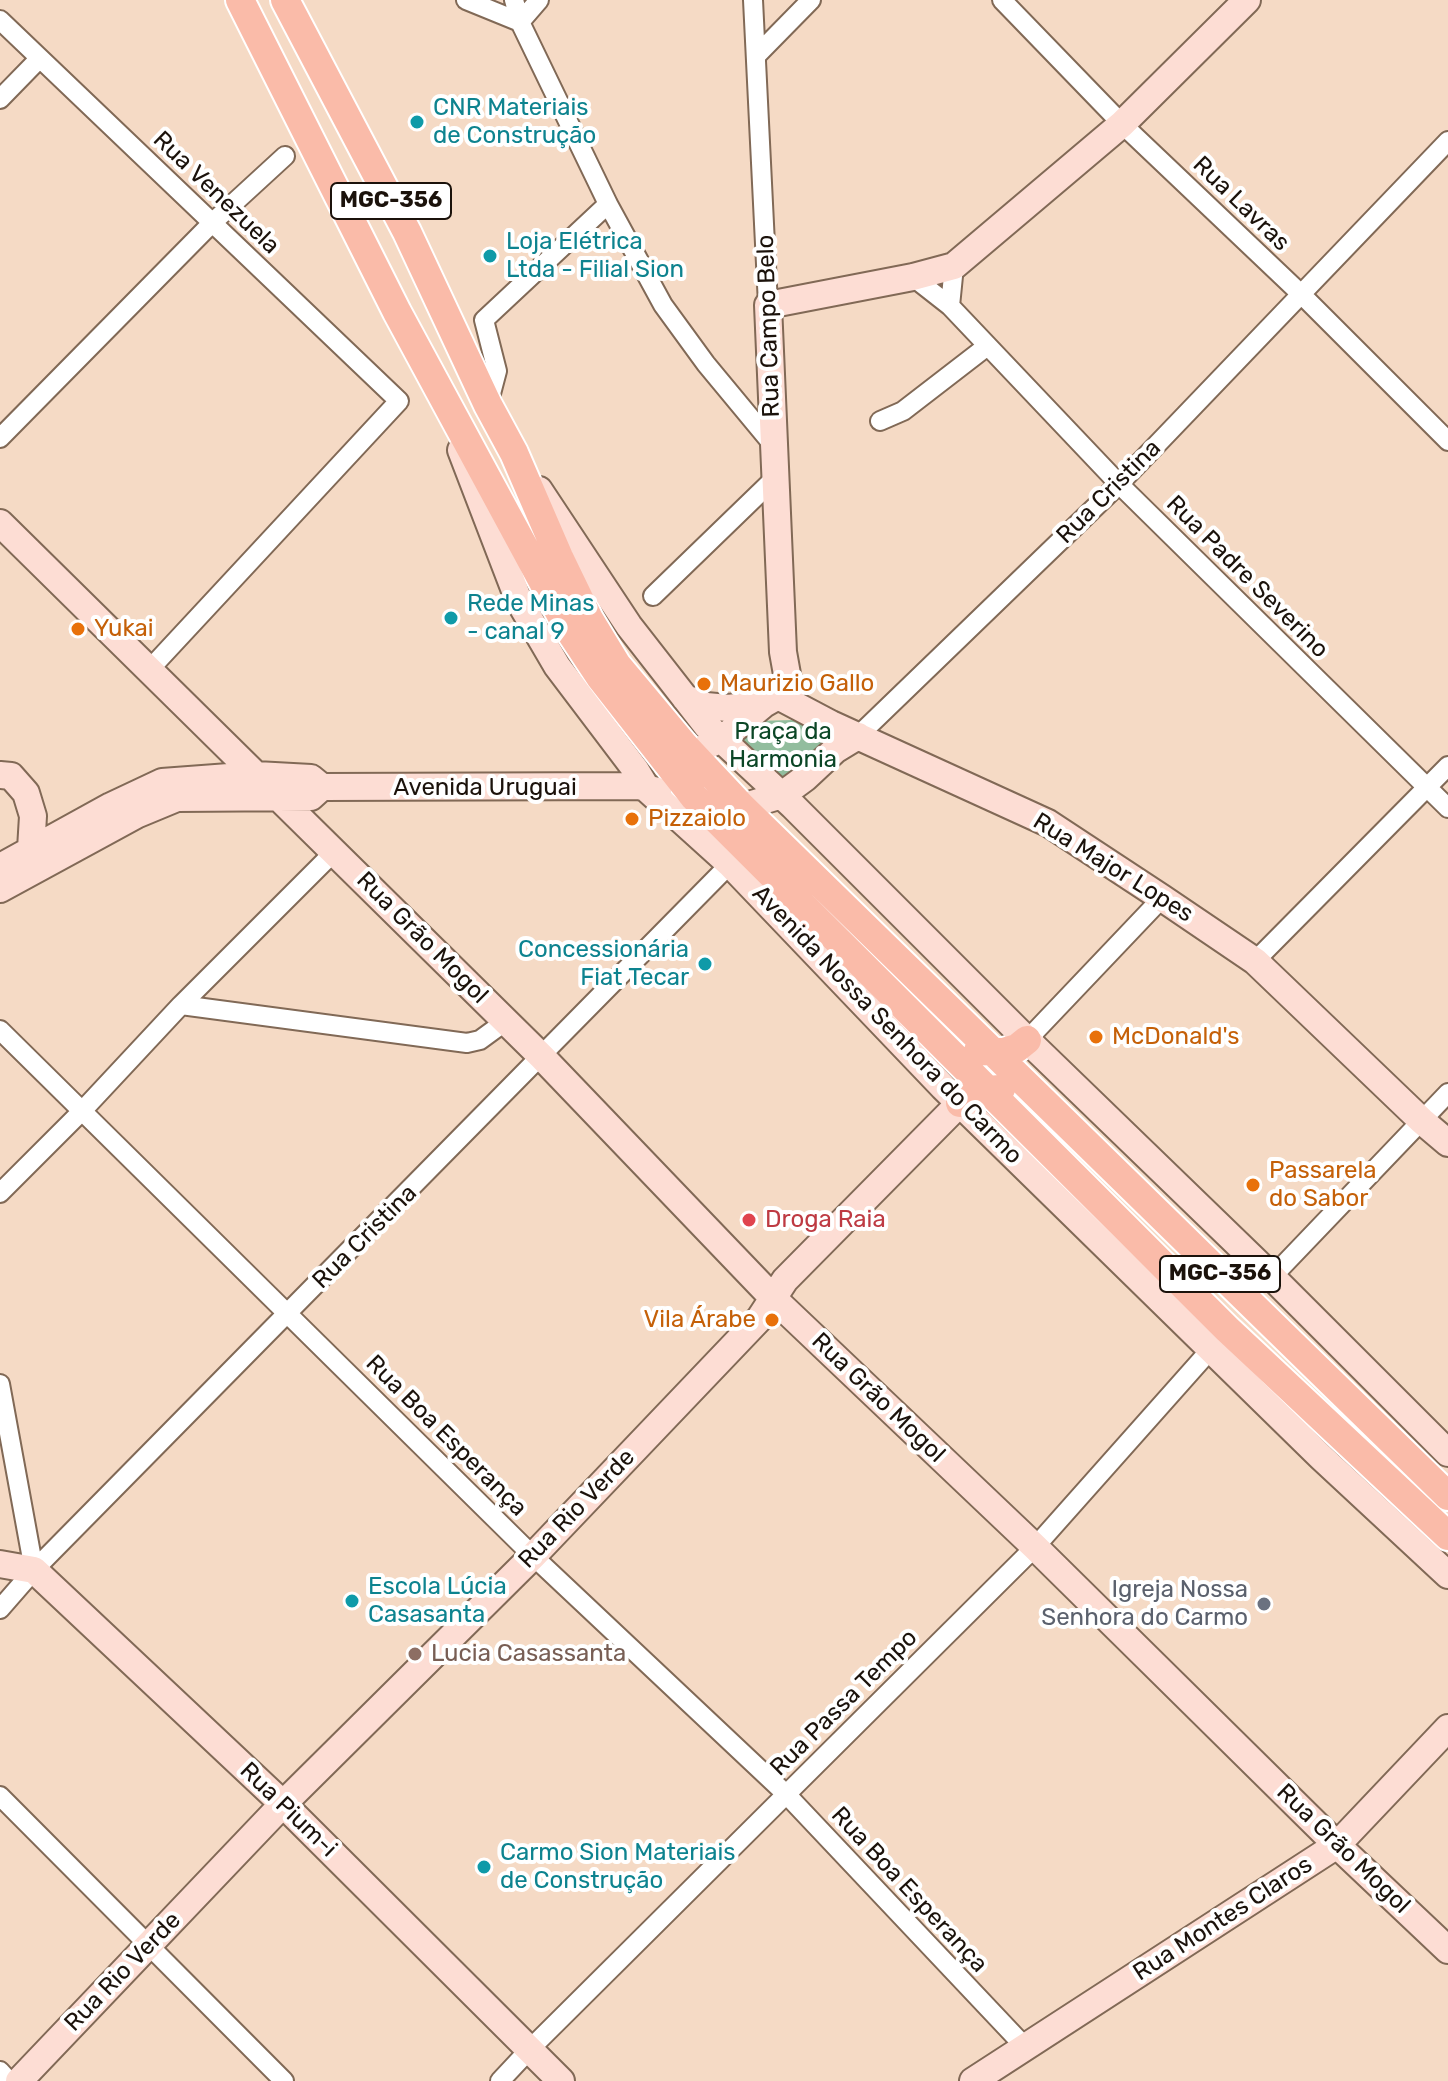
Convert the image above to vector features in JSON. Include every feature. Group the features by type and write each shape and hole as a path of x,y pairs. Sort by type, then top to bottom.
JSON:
{"main road":[{"name":"Avenida Nossa Senhora do Carmo","path":"240,0 397,312 569,630 600,677 682,760 742,807 1448,1496"},
{"name":"Avenida Nossa Senhora do Carmo","path":"285,0 407,232 488,405 514,453 589,619 682,760 694,797 1227,1329 1448,1536"},
{"path":"888,992 920,1008 965,1045 977,1051 992,1053 1017,1048 1027,1040"},
{"path":"960,1103 986,1090 1000,1089 1013,1093 1052,1128 1088,1145"}],"street":[{"path":"466,0 520,22"},
{"path":"514,0 520,22 608,204 663,305 706,364 774,446"},
{"path":"520,22 539,0"},
{"name":"Rua Campo Belo","path":"753,0 783,652 778,701"},
{"path":"757,55 811,0"},
{"name":"Rua Lavras","path":"1002,0 1122,124 1302,295 1448,441"},
{"path":"768,305 954,266 1122,124 1247,0"},
{"name":"Rua Venezuela","path":"0,20 399,401 149,670"},
{"path":"0,99 39,59"},
{"name":"Rua Cristina","path":"742,807 782,795 835,750 858,736 1119,484 1448,141"},
{"path":"0,438 212,223 285,156"},
{"path":"488,405 497,371 484,320 608,204"},
{"path":"950,306 954,266"},
{"name":"Rua Padre Severino","path":"913,277 950,306 1119,484 1448,808"},
{"path":"880,421 903,411 986,347"},
{"name":"Avenida Nossa Senhora do Carmo","path":"444,395 465,462 519,601 557,666 647,789 730,864 960,1103 1321,1457 1448,1575"},
{"name":"Avenida Nossa Senhora do Carmo","path":"514,453 629,626 707,726 782,795 1448,1453"},
{"path":"653,596 775,478"},
{"name":"Rua Grão Mogol","path":"0,523 542,1057 774,1299 1035,1547 1448,1950"},
{"path":"685,698 717,707 778,701"},
{"path":"647,789 682,760 722,739 778,701"},
{"name":"Rua Major Lopes","path":"778,701 1048,823 1162,898 1255,961 1448,1143"},
{"path":"831,724 837,737 835,750"},
{"path":"594,788 624,770 625,755"},
{"path":"1255,961 1448,766"},
{"path":"5,775 26,793 33,816 31,849"},
{"name":"Avenida Uruguai","path":"0,867 162,782 256,775 311,778 317,792"},
{"name":"Avenida Uruguai","path":"0,889 136,815 177,798 278,798 317,792 638,786 742,807"},
{"path":"0,1193 83,1110 327,843 309,811 317,792"},
{"path":"33,816 62,832 89,840"},
{"name":"Rua Cristina","path":"0,1609 34,1570 730,864"},
{"path":"1027,1040 1162,898"},
{"path":"181,1005 467,1043 480,1040 506,1021"},
{"name":"Rua Boa Esperança","path":"0,1030 533,1556 787,1795 1026,2048"},
{"path":"1272,1277 1448,1093"},
{"name":"Rua Rio Verde","path":"19,2081 283,1804 533,1556 760,1318 785,1280 960,1103"},
{"name":"Rua Passa Tempo","path":"500,2081 1035,1547 1211,1349"},
{"path":"0,1384 34,1570 0,1564"},
{"name":"Rua Pium-i","path":"34,1570 283,1804 561,2081"},
{"name":"Rua Montes Claros","path":"973,2081 1337,1845 1448,1728"},
{"path":"0,1796 284,2081"},
{"path":"0,2071 9,2081"}],"green space":[{"name":"Praça da Harmonia","path":"794,720 830,741 783,782 733,734 753,721"}],"place":[{"name":"CNR Materiais de Construção","path":"417,122"},
{"name":"Loja Elétrica Ltda - Filial Sion","path":"490,256"},
{"name":"Rede Minas - canal 9","path":"451,618"},
{"name":"Yukai","path":"78,629"},
{"name":"Maurizio Gallo","path":"704,684"},
{"name":"Pizzaiolo","path":"632,819"},
{"name":"Concessionária Fiat Tecar","path":"705,964"},
{"name":"McDonald's","path":"1096,1037"},
{"name":"Passarela do Sabor","path":"1253,1185"},
{"name":"Droga Raia","path":"749,1220"},
{"name":"Vila Árabe","path":"772,1320"},
{"name":"Escola Lúcia Casasanta","path":"352,1601"},
{"name":"Igreja Nossa Senhora do Carmo","path":"1264,1604"},
{"name":"Lucia Casassanta","path":"415,1654"},
{"name":"Carmo Sion Materiais de Construção","path":"484,1867"}]}
